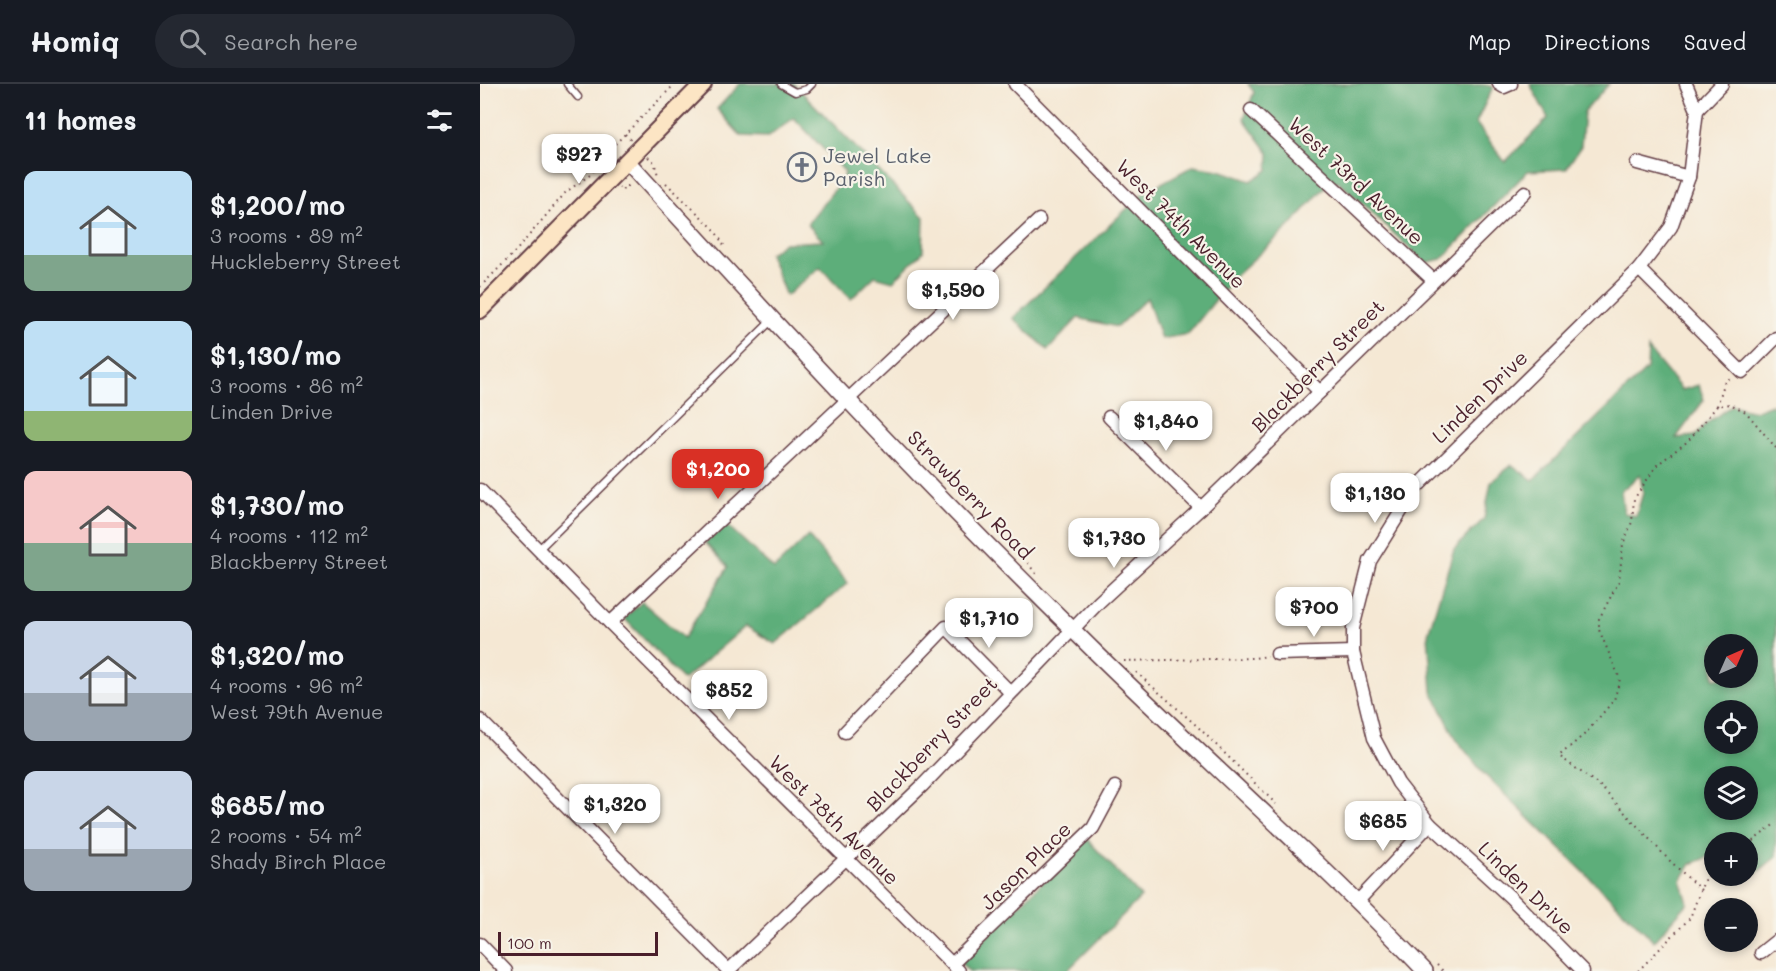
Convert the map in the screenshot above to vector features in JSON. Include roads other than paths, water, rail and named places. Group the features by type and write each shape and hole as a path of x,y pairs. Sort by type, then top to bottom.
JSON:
{"main road":[{"path":"480,310 703,84"}],"street":[{"name":"West 74th Avenue","path":"1015,84 1320,392"},
{"path":"1499,84 1504,87 1511,84"},
{"name":"Linden Drive","path":"1583,971 1510,897 1430,824 1398,783 1374,738 1353,652 1353,628 1370,561 1414,489 1639,269 1671,227 1689,177 1697,110 1686,84"},
{"path":"1697,110 1722,84"},
{"name":"West 73rd Avenue","path":"1251,110 1433,280"},
{"name":"Strawberry Road","path":"627,161 847,400 1072,629 1430,967"},
{"path":"1637,163 1689,177"},
{"name":"Blackberry Street","path":"728,971 922,786 1072,629 1201,508 1525,192"},
{"path":"610,623 1039,220"},
{"path":"1639,269 1742,372 1776,338"},
{"path":"1109,417 1201,508"},
{"name":"West 78th Avenue","path":"480,490 956,968"},
{"path":"845,732 946,627 1010,692"},
{"path":"1277,654 1353,652"},
{"path":"480,720 728,971"},
{"name":"Jason Place","path":"956,968 1093,828 1115,787"},
{"path":"1358,901 1430,824"},
{"path":"1761,953 1776,941"},
{"path":"480,944 506,971"}],"lane":[{"path":"567,84 578,97"},
{"path":"781,84 795,92 807,89 812,84"},
{"path":"538,550 772,320"}],"place":[{"name":"Jewel Lake Parish","path":"802,167"}]}
